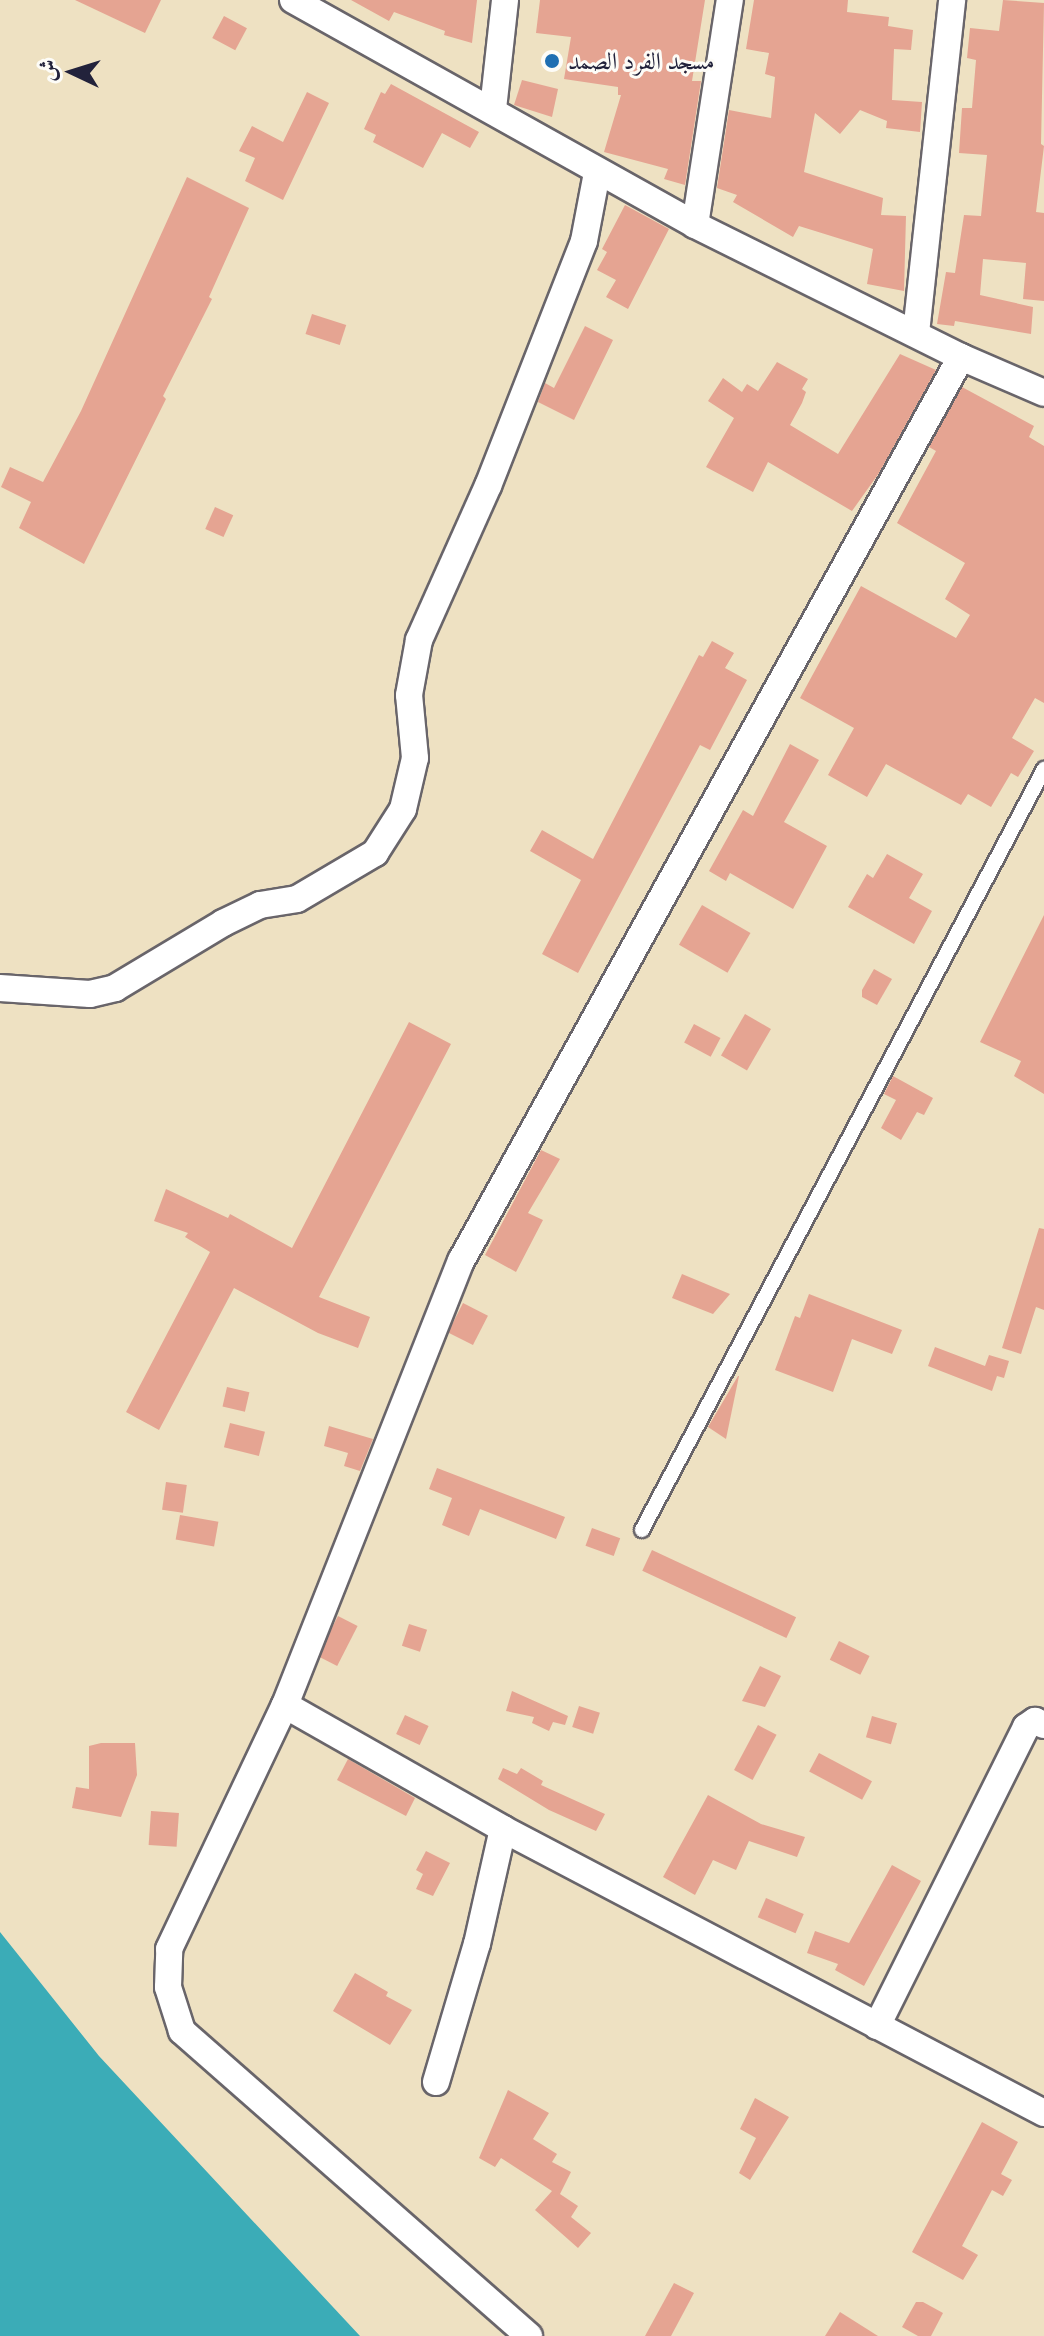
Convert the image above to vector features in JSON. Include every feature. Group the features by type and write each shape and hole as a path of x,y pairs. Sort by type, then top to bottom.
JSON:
{"street":[{"path":"293,0 493,109 597,173 695,225 961,357 1044,393"},
{"path":"493,109 505,0"},
{"path":"695,225 730,0"},
{"path":"916,333 952,0"},
{"path":"0,988 90,994 115,988 223,923 260,905 297,899 375,853 403,809 415,758 409,695 419,640 488,486 584,241 597,173"},
{"path":"529,2336 178,2023 168,1987 169,1949 285,1705 461,1261 961,357"},
{"path":"285,1705 503,1829 1044,2113"},
{"path":"877,2026 1026,1727 1035,1721 1044,1725"},
{"path":"436,2082 477,1944 503,1829"}],"lane":[{"path":"642,1530 1044,769"}],"water":[{"path":"0,1932 99,2056 360,2336 0,2336"}],"building":[{"path":"75,0 161,0 145,33"},
{"path":"351,0 477,0 472,43 444,35 445,31 394,12 389,21"},
{"path":"540,0 705,0 692,81 701,81 685,185 664,179 668,169 604,152 621,95 618,95 618,87 564,79 571,37 536,33"},
{"path":"754,0 848,0 847,12 889,17 888,26 913,30 911,50 894,49 892,100 922,102 920,132 886,128 887,121 860,110 840,134 815,113 804,172 883,198 881,215 906,216 904,291 867,284 873,249 799,226 793,237 733,202 737,195 717,188 729,110 771,118 775,77 765,74 769,53 746,49"},
{"path":"1003,0 1044,3 1041,144 1044,146 1036,212 1044,213 1044,301 1023,299 1026,263 983,259 980,295 1033,307 1031,334 955,321 954,326 937,324 946,272 955,273 964,215 981,216 987,155 959,153 962,108 972,108 976,60 967,58 970,28 999,31"},
{"path":"224,16 247,28 235,50 212,38"},
{"path":"522,80 558,89 552,117 514,105"},
{"path":"391,84 479,132 470,148 442,133 423,168 373,142 376,135 364,129 381,92 385,94"},
{"path":"307,92 329,103 283,200 245,181 255,158 239,151 252,126 283,142"},
{"path":"187,177 249,208 209,297 212,299 163,396 166,399 84,564 19,528 31,502 1,487 10,467 43,482 81,411"},
{"path":"625,205 669,229 628,309 606,297 616,280 597,270 607,252 602,249"},
{"path":"312,314 346,325 340,345 306,334"},
{"path":"585,326 613,340 574,420 538,402 545,383 554,388"},
{"path":"900,354 936,370 879,473 852,511 768,462 753,492 706,467 734,418 708,401 723,378 742,392 747,384 758,391 777,362 808,379 802,389 806,392 802,403 790,425 838,454"},
{"path":"962,387 1034,426 1029,437 1044,446 1044,703 1035,698 1012,738 1034,751 1018,777 1011,773 991,807 968,794 961,805 886,764 867,797 828,775 854,728 800,698 861,586 956,638 970,615 945,599 965,563 897,523 936,451 929,447"},
{"path":"215,507 233,515 224,537 205,529"},
{"path":"712,641 734,653 725,668 747,680 710,750 700,745 578,973 542,954 581,880 530,851 542,830 593,859 699,655 703,657"},
{"path":"790,744 819,760 784,822 827,846 793,909 730,873 726,881 709,871 743,810 753,816"},
{"path":"887,854 923,874 909,898 932,911 914,944 848,907 867,874 873,878"},
{"path":"702,905 750,933 727,973 679,945"},
{"path":"1044,915 1044,1094 1014,1076 1021,1061 980,1042"},
{"path":"874,969 892,979 877,1005 862,997 862,990"},
{"path":"745,1014 771,1029 747,1071 721,1056"},
{"path":"409,1022 451,1044 319,1297 370,1317 358,1348 318,1333 234,1288 159,1430 126,1412 210,1252 185,1237 188,1233 154,1221 166,1189 228,1218 230,1214 292,1248"},
{"path":"694,1024 720,1038 711,1057 684,1043"},
{"path":"893,1076 933,1098 924,1115 917,1112 901,1140 881,1128 896,1100 884,1094"},
{"path":"541,1150 560,1159 528,1213 543,1220 516,1272 485,1255"},
{"path":"1039,1228 1044,1229 1044,1310 1036,1307 1021,1354 1002,1348"},
{"path":"682,1274 730,1294 713,1314 672,1298"},
{"path":"809,1294 902,1330 892,1354 852,1339 833,1392 775,1370 795,1316 800,1318"},
{"path":"463,1303 488,1316 473,1345 448,1332"},
{"path":"935,1347 985,1366 989,1355 1009,1361 1004,1378 997,1376 992,1391 928,1366"},
{"path":"739,1376 726,1439 708,1427"},
{"path":"227,1387 249,1392 245,1412 223,1406"},
{"path":"230,1423 265,1432 259,1456 224,1447"},
{"path":"329,1426 373,1439 360,1471 344,1466 348,1453 324,1446"},
{"path":"437,1468 565,1517 556,1539 480,1509 469,1536 442,1525 452,1498 429,1489"},
{"path":"166,1482 187,1485 183,1513 162,1510"},
{"path":"180,1515 218,1522 214,1546 176,1540"},
{"path":"592,1528 620,1538 614,1556 586,1546"},
{"path":"652,1550 796,1617 786,1638 642,1571"},
{"path":"338,1616 358,1626 337,1666 318,1656"},
{"path":"409,1624 427,1630 420,1652 402,1646"},
{"path":"839,1641 870,1656 860,1675 830,1660"},
{"path":"760,1666 781,1676 765,1707 742,1701"},
{"path":"512,1691 568,1716 565,1725 553,1722 549,1731 532,1723 534,1717 506,1711"},
{"path":"579,1706 600,1713 593,1734 572,1727"},
{"path":"405,1715 429,1726 420,1745 396,1734"},
{"path":"872,1716 897,1723 891,1744 866,1737"},
{"path":"758,1725 777,1735 753,1780 734,1770"},
{"path":"135,1743 137,1775 121,1817 72,1808 76,1787 89,1789 89,1746"},
{"path":"819,1753 872,1781 862,1800 809,1772"},
{"path":"348,1759 415,1798 406,1816 337,1780"},
{"path":"503,1768 517,1774 521,1768 543,1781 541,1785 605,1814 596,1831 549,1810 498,1779"},
{"path":"708,1795 761,1824 805,1837 797,1857 749,1841 736,1870 713,1860 695,1895 663,1877"},
{"path":"151,1811 179,1813 177,1847 149,1845"},
{"path":"426,1851 450,1863 433,1896 416,1889 423,1874 416,1870"},
{"path":"892,1865 921,1881 864,1986 835,1970 838,1964 807,1953 815,1931 849,1943"},
{"path":"766,1898 804,1914 796,1933 758,1917"},
{"path":"355,1973 388,1992 386,1996 412,2010 390,2045 333,2011"},
{"path":"508,2090 549,2113 533,2139 557,2154 552,2162 571,2172 560,2194 578,2206 571,2217 591,2233 578,2248 535,2210 552,2191 501,2158 495,2167 479,2158"},
{"path":"755,2098 789,2117 750,2180 739,2173 756,2138 740,2129"},
{"path":"982,2122 1018,2142 1001,2174 1012,2180 1003,2196 992,2190 962,2246 978,2255 963,2280 912,2252"},
{"path":"674,2283 694,2293 671,2336 645,2336"},
{"path":"916,2302 923,2302 943,2313 931,2336 918,2336 902,2327"},
{"path":"840,2312 878,2336 825,2336"}],"place":[{"name":"مسجد الفرد الصمد","path":"552,61"}]}
